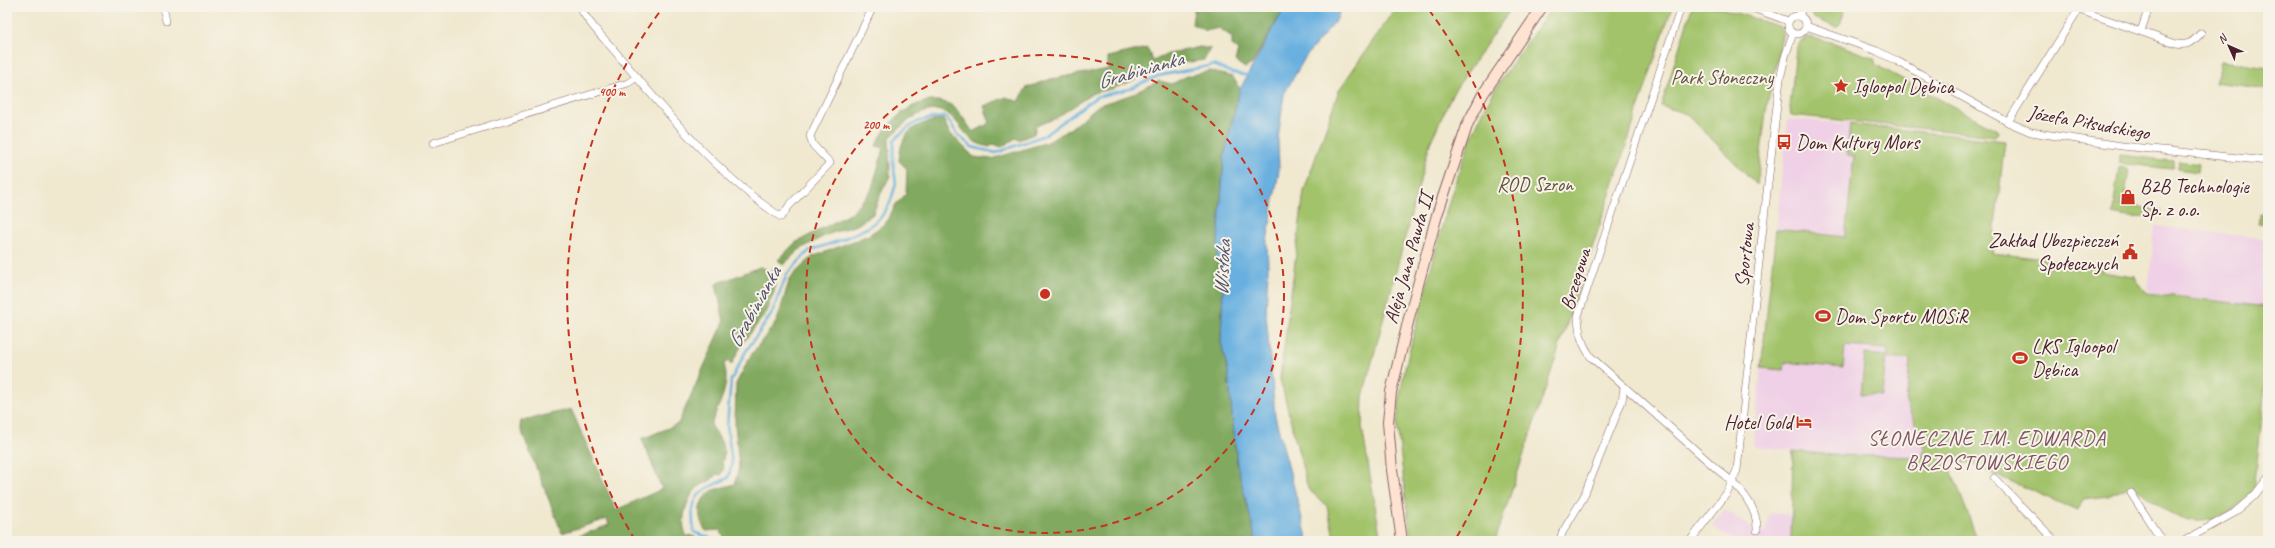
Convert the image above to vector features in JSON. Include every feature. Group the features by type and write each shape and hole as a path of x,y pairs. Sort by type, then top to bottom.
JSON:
{"street":[{"path":"163,7 166,21"},
{"path":"580,7 637,77 686,132 755,200 782,217 789,206 830,162 813,145 810,136 874,7"},
{"name":"Aleja Jana Pawła II","path":"1402,541 1392,470 1388,422 1391,392 1410,314 1437,215 1468,123 1483,94 1542,7"},
{"name":"Brzegowa","path":"1624,388 1591,356 1582,344 1578,316 1681,7"},
{"path":"1750,7 1788,21"},
{"path":"1799,16 1803,7"},
{"path":"2071,7 2080,8 2185,46 2193,42 2201,33"},
{"path":"2141,31 2149,7"},
{"path":"2008,122 2080,8"},
{"path":"1793,16 1799,16 1804,18 1806,26 1801,33 1793,33 1789,29 1788,21 1793,16"},
{"name":"Józefa Piłsudskiego","path":"1806,26 1877,51 2008,122 2031,132 2078,140 2268,161"},
{"name":"Sportowa","path":"1690,541 1733,482 1737,470 1780,79 1793,33"},
{"path":"433,143 628,83 637,77"},
{"path":"1560,541 1562,533 1583,498 1622,401 1624,388 1634,394 1718,471 1733,482 1751,506 1758,522 1757,530"},
{"path":"1994,478 2055,541"},
{"path":"2184,541 2234,513 2254,496 2268,478"},
{"path":"2131,493 2162,541"}],"shaded area":[{"path":"1788,119 1850,124 1847,155 1854,156 1845,237 1776,229"},
{"path":"2155,226 2268,239 2268,307 2148,292"},
{"path":"1845,346 1888,349 1888,358 1910,360 1906,403 1924,444 1923,458 1833,455 1753,446 1761,368 1784,370 1784,362"},
{"path":"1725,510 1753,529 1766,532 1769,515 1771,513 1791,515 1791,541 1736,541 1712,526"}],"green space":[{"path":"1226,7 1285,7 1252,64 1245,68 1235,61 1238,51 1232,45 1232,37 1219,28 1206,31 1192,24 1194,10"},
{"path":"1396,7 1512,7 1453,93 1430,143 1363,396 1362,427 1381,541 1335,541 1327,506 1308,489 1280,379 1304,191 1339,90"},
{"name":"ROD Szron","path":"1552,7 1672,7 1495,541 1411,541 1397,424 1398,408 1407,360 1436,248 1458,173 1467,148 1488,102"},
{"name":"Park Słoneczny","path":"1692,7 1718,7 1781,27 1783,31 1766,111 1757,185 1687,114 1661,106"},
{"path":"1813,7 1846,7 1840,24 1836,27 1813,18 1811,13"},
{"name":"Park Słoneczny","path":"1809,37 1834,43 1874,58 1876,65 1997,130 1998,133 1995,136 1791,115 1790,108 1796,48 1802,40"},
{"path":"1200,47 1211,49 1204,60 1170,65 1112,89 1093,93 1056,118 1036,126 1034,134 1018,140 1016,138 1002,147 993,144 990,147 972,140 953,118 945,112 936,110 927,111 918,115 902,126 889,139 890,176 880,195 873,214 857,225 826,235 799,250 783,265 778,260 795,243 851,213 871,191 884,148 876,146 881,136 896,118 916,105 938,101 949,104 959,113 973,132 990,123 984,106 1006,97 1019,102 1026,88 1051,79 1108,69 1108,57 1147,48 1153,61 1168,54"},
{"path":"2221,61 2268,68 2268,89 2214,82"},
{"path":"1211,71 1233,77 1240,89 1224,157 1217,256 1223,285 1221,342 1228,372 1237,464 1256,541 726,541 720,530 706,531 701,520 701,503 708,494 714,490 735,484 739,466 735,425 736,384 751,355 777,321 790,278 812,257 869,235 886,223 896,204 906,194 907,169 899,161 900,150 903,142 906,135 911,130 924,123 943,119 949,132 974,157 992,159 1048,142 1071,128 1099,105 1130,95 1159,81 1172,84 1187,76"},
{"path":"1850,124 2005,141 1992,253 2102,265 2102,272 2134,277 2147,293 2268,307 2268,358 2254,491 2230,511 2216,518 2202,521 2190,520 2166,510 2133,485 2108,496 2083,499 2078,511 1969,463 1947,459 1978,541 1791,541 1793,451 1833,455 1923,457 1924,444 1906,403 1910,360 1888,358 1887,349 1845,346 1843,368 1785,362 1784,370 1761,368 1776,229 1845,237 1854,156 1847,155"},
{"path":"2119,155 2173,161 2173,167 2172,169 2119,163"},
{"path":"2178,161 2199,164 2198,172 2177,169"},
{"path":"2119,167 2129,169 2124,203 2114,202"},
{"path":"2114,204 2162,210 2162,213 2143,217 2112,214"},
{"path":"2260,214 2268,215 2268,224 2258,223"},
{"path":"760,267 766,269 768,274 774,268 779,270 776,273 774,292 765,314 743,343 731,365 728,361 724,364 726,372 725,388 711,425 722,443 724,458 722,463 724,468 721,475 716,474 711,480 696,489 689,499 685,512 684,526 687,537 690,535 704,541 565,541 609,525 607,519 562,533 520,427 521,421 571,409 616,510 662,489 642,439 678,424 724,322 716,284"},
{"path":"1865,354 1886,356 1882,396 1861,394"}],"water":[{"name":"Wisłoka","path":"1285,7 1341,7 1337,19 1306,56 1284,94 1278,139 1279,170 1267,242 1268,269 1266,313 1275,416 1308,541 1256,541 1237,464 1228,372 1221,342 1223,285 1217,256 1224,157 1240,89"}],"waterway":[{"name":"Grabinianka","path":"718,541 694,532 693,510 694,503 702,492 728,478 732,465 727,425 731,380 746,351 771,315 787,274 809,251 841,240 869,227 881,217 890,203 896,184 893,161 894,140 917,122 946,117 959,136 972,147 996,153 1045,135 1096,97 1129,89 1158,76 1214,65 1232,73 1250,76"}],"place":[{"name":"Igloopol Dębica","path":"1841,86"},
{"name":"Dom Kultury Mors","path":"1784,142"},
{"name":"B2B Technologie Sp. z o.o.","path":"2128,197"},
{"name":"Zakład Ubezpieczeń Społecznych","path":"2130,252"},
{"name":"Dom Sportu MOSiR","path":"1823,316"},
{"name":"LKS Igloopol Dębica","path":"2020,358"},
{"name":"Hotel Gold","path":"1804,422"}],"district":[{"name":"SŁONECZNE IM. EDWARDA BRZOSTOWSKIEGO","path":"1987,450"}]}
